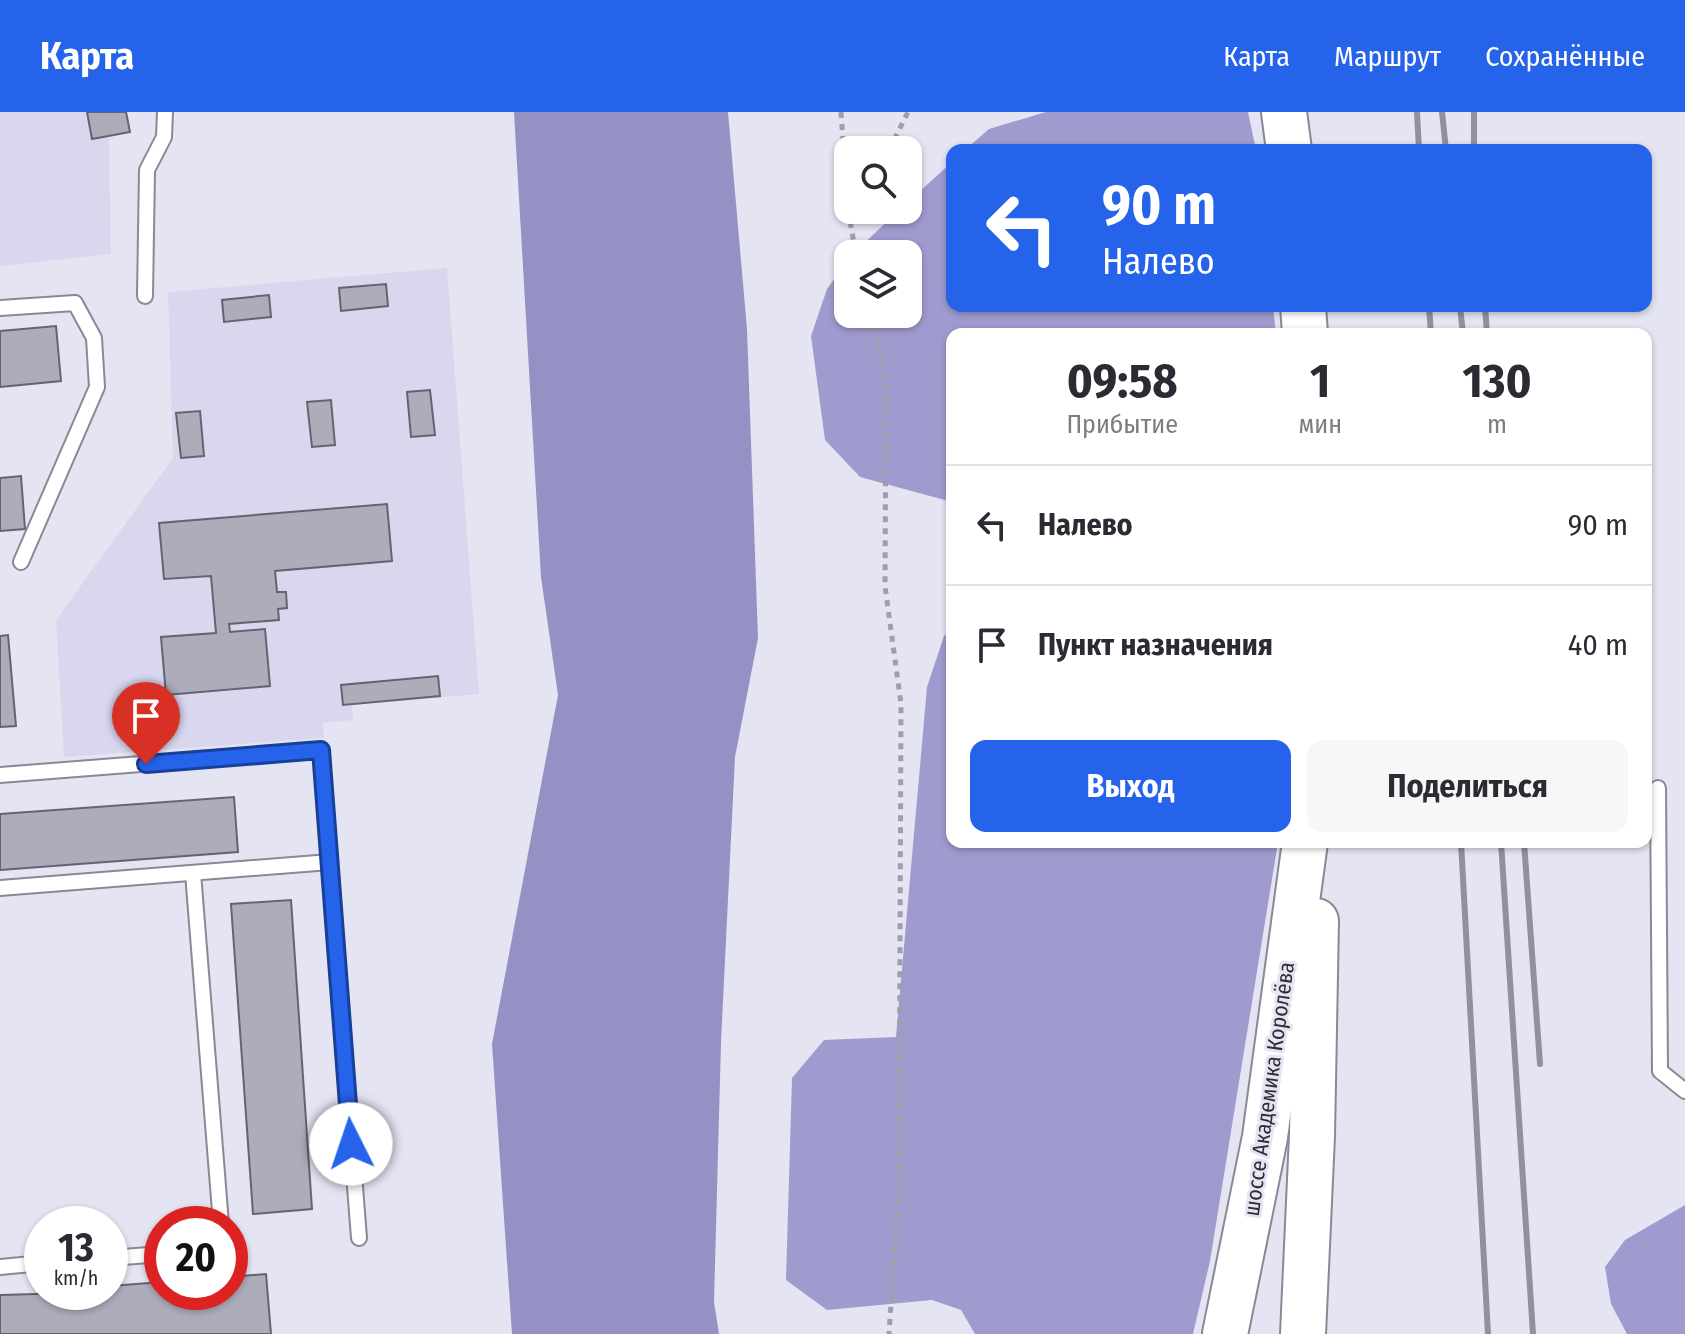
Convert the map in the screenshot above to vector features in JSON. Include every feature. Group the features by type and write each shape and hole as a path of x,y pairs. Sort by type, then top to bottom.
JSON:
{"highway":[{"path":"1284,112 1288,144"},
{"name":"шоссе Академика Королёва","path":"1225,1334 1265,1137 1304,848"},
{"name":"шоссе Академика Королёва","path":"1303,1334 1317,955 1315,848"}],"lane":[{"path":"145,296 147,170 164,137 165,112"},
{"path":"0,308 75,303 94,338 97,387 21,562"},
{"path":"0,775 321,750 359,1238"},
{"path":"1658,788 1660,1071 1685,1091"},
{"path":"0,888 330,862"},
{"path":"193,873 220,1206"},
{"path":"0,1267 24,1265"}],"path":[{"path":"841,112 843,136"},
{"path":"896,136 908,112"},
{"path":"849,226 852,240"},
{"path":"874,328 886,378 885,586 901,704 899,1184 889,1334"}],"shaded area":[{"path":"0,112 126,112 130,132 109,137 111,254 0,266"},
{"path":"514,112 728,112 747,329 758,638 735,757 721,1042 714,1302 719,1334 512,1334 492,1044 558,695 541,577"},
{"path":"1046,112 1248,112 1255,144 972,144 989,129"},
{"path":"946,167 946,312 1274,312 1275,328 946,328 946,500 860,477 825,440 811,336 827,289 834,279 834,328 922,328 922,240 868,240 884,224 922,224 922,189"},
{"path":"447,268 479,694 352,705 353,720 323,723 324,738 64,757 56,620 173,458 168,292"},
{"path":"946,634 946,848 1277,848 1210,1261 1193,1334 975,1334 961,1310 932,1300 827,1310 786,1280 792,1078 824,1040 896,1037 927,687"},
{"path":"1685,1205 1685,1334 1627,1334 1611,1304 1605,1267 1625,1240"}],"building":[{"path":"87,112 126,112 130,132 92,139"},
{"path":"386,284 388,306 341,311 339,288"},
{"path":"269,295 271,317 224,322 222,300"},
{"path":"56,326 61,381 0,387 0,331"},
{"path":"430,390 435,435 411,437 407,392"},
{"path":"331,400 335,445 312,447 307,402"},
{"path":"200,411 204,456 181,458 176,413"},
{"path":"21,476 25,529 0,531 0,478"},
{"path":"387,504 392,561 275,571 277,592 286,592 287,608 278,609 279,620 229,624 230,632 265,629 270,686 166,695 161,637 216,633 211,576 164,579 159,523"},
{"path":"8,635 16,726 0,727 0,636"},
{"path":"438,676 440,696 343,705 341,685"},
{"path":"234,797 238,852 0,870 0,814"},
{"path":"291,900 312,1209 253,1214 231,904"},
{"path":"266,1274 271,1334 0,1334 0,1295 24,1294 24,1310 128,1310 128,1285 144,1283 144,1310 248,1310 248,1276"}],"railway":[{"path":"1417,112 1419,144"},
{"path":"1442,112 1445,144"},
{"path":"1474,112 1474,144"},
{"path":"1429,312 1431,328"},
{"path":"1461,312 1462,328"},
{"path":"1485,312 1487,328"},
{"path":"1461,848 1488,1334"},
{"path":"1501,848 1533,1334"},
{"path":"1524,848 1540,1064"}],"route":[{"path":"146,764 321,750 351,1144"}]}
